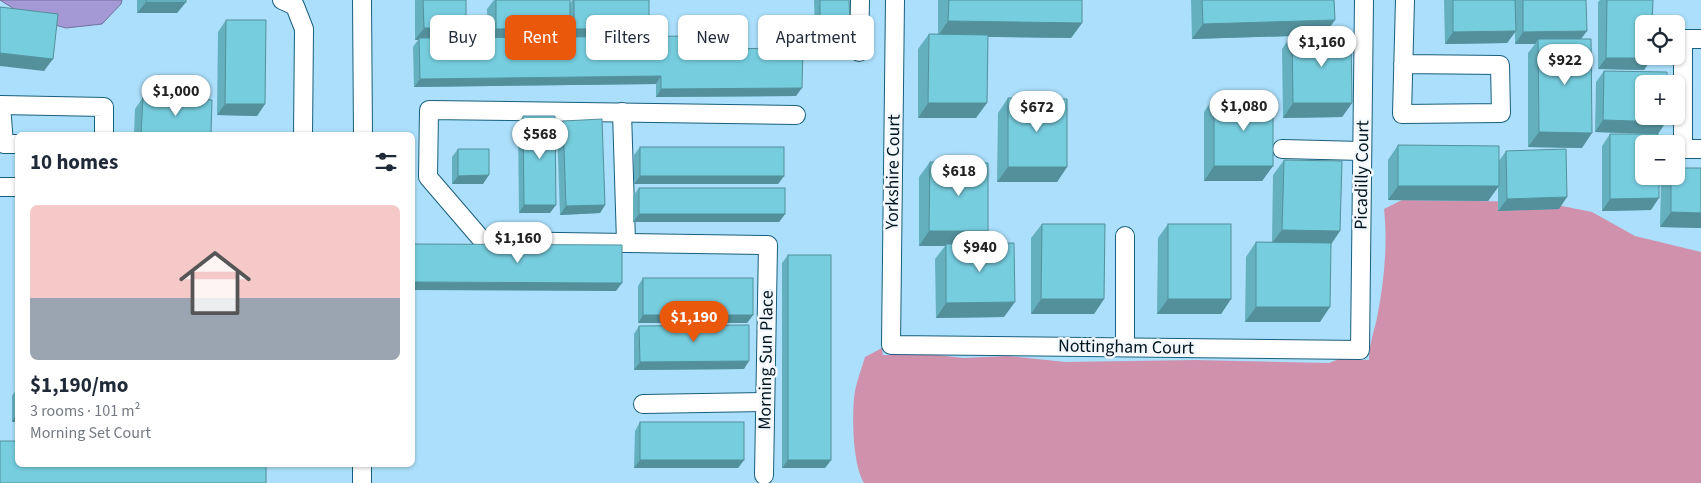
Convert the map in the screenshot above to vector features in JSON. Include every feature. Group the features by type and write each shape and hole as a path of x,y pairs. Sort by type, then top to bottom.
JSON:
{"street":[{"path":"282,0 295,6 304,29 303,132"},
{"path":"362,0 362,132"},
{"path":"860,0 860,15"},
{"name":"Yorkshire Court","path":"891,345 895,0"},
{"name":"Picadilly Court","path":"1360,350 1364,0"},
{"path":"1404,0 1402,114 1502,113 1500,66 1404,64"},
{"path":"1701,39 1683,39 1683,149 1701,149"},
{"path":"15,144 4,144 1,106 104,107 104,132"},
{"path":"622,112 626,242 483,241 420,177 429,110 622,112 796,115"},
{"path":"1282,150 1362,151"},
{"path":"0,187 15,187"},
{"path":"1125,236 1125,347"},
{"name":"Morning Sun Place","path":"626,242 768,245 764,475"},
{"name":"Nottingham Court","path":"891,345 1360,350"},
{"path":"643,404 764,402"},
{"path":"362,467 362,483"}],"shaded area":[{"path":"0,0 122,0 121,4 102,24 66,28 27,17"},
{"path":"1402,200 1542,202 1592,212 1635,236 1701,252 1701,483 864,483 855,454 853,408 857,383 865,357 882,348 883,355 938,355 963,358 1008,356 1065,362 1195,360 1329,363 1339,359 1369,360 1382,291 1386,236 1384,209"}],"building":[{"path":"146,0 186,0 186,2 146,2"},
{"path":"423,0 466,0 466,15 430,15 430,28 424,28"},
{"path":"496,0 570,0 570,15 505,15 505,29 496,29"},
{"path":"574,0 649,0 649,15 586,15 586,29 576,29 576,15 574,15"},
{"path":"820,0 849,0 850,15 820,15"},
{"path":"949,0 1082,0 1082,23 948,21"},
{"path":"1202,0 1334,0 1335,20 1203,24"},
{"path":"1453,0 1515,0 1516,31 1453,32"},
{"path":"1523,0 1586,0 1587,31 1523,32"},
{"path":"1607,0 1653,0 1652,15 1635,15 1635,58 1606,58"},
{"path":"0,7 58,14 53,59 0,53"},
{"path":"226,20 266,20 265,104 225,104"},
{"path":"1351,33 1352,103 1293,103 1292,34"},
{"path":"929,34 988,35 987,103 928,103"},
{"path":"668,36 678,36 678,60 748,60 748,49 758,48 758,60 803,60 802,88 661,89 661,76 420,79 419,38 430,38 430,60 495,60 495,37 505,37 505,60 576,60 576,37 586,37 586,60 668,60"},
{"path":"1538,39 1591,39 1592,133 1539,132"},
{"path":"1604,71 1667,72 1667,75 1635,75 1635,121 1603,120"},
{"path":"143,97 212,100 211,132 141,132"},
{"path":"1214,97 1273,97 1273,166 1214,166"},
{"path":"1008,98 1067,99 1067,167 1008,167"},
{"path":"523,116 555,116 556,205 524,205"},
{"path":"602,119 605,205 566,206 563,121"},
{"path":"1610,134 1658,134 1635,135 1635,185 1659,185 1659,198 1610,199"},
{"path":"1398,145 1499,146 1499,186 1398,186"},
{"path":"640,147 784,147 784,176 640,176"},
{"path":"458,149 489,149 489,175 458,176"},
{"path":"1566,149 1567,197 1507,199 1506,151"},
{"path":"1284,160 1342,161 1340,231 1282,230"},
{"path":"930,162 988,163 988,231 929,231"},
{"path":"1685,168 1701,168 1701,213 1671,212 1671,185 1685,185"},
{"path":"639,188 785,188 785,214 639,214"},
{"path":"1042,224 1105,224 1104,299 1041,299"},
{"path":"1168,224 1231,224 1231,299 1168,299"},
{"path":"1256,242 1331,243 1330,307 1256,307"},
{"path":"1014,243 1015,302 946,303 946,244"},
{"path":"415,244 622,245 622,283 415,282"},
{"path":"788,255 831,255 831,460 788,460"},
{"path":"643,278 753,278 753,315 643,315"},
{"path":"749,325 749,361 640,362 639,326"},
{"path":"640,422 744,422 744,460 640,460"},
{"path":"0,441 15,441 15,467 266,467 266,483 0,483"}]}
